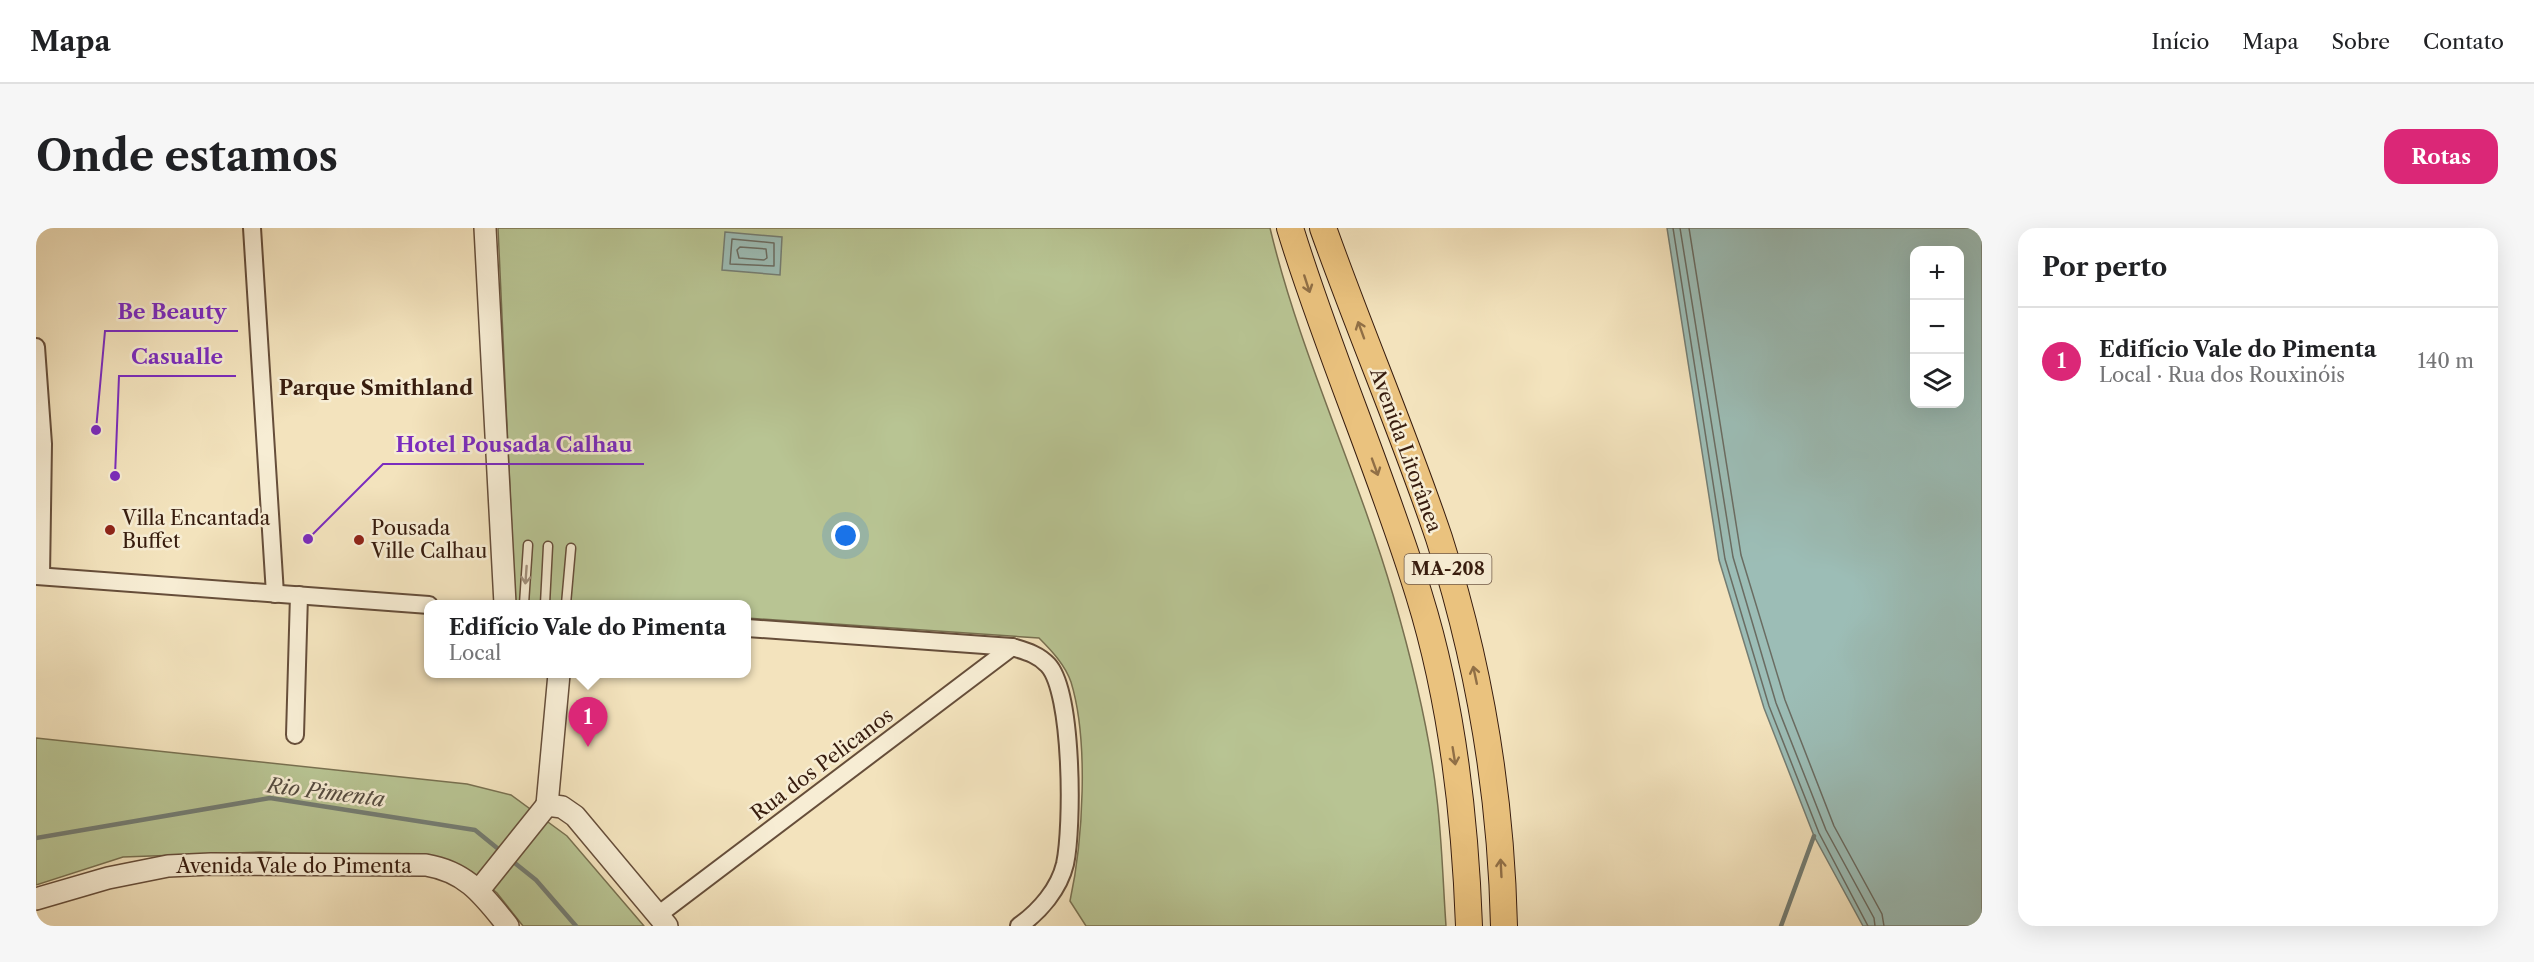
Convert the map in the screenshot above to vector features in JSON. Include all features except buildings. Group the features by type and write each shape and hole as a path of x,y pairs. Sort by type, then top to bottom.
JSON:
{"main road":[{"name":"Avenida Litorânea","path":"1290,228 1317,311 1396,523 1426,619 1446,709 1456,768 1469,926"},
{"name":"Avenida Litorânea","path":"1323,231 1438,537 1465,629 1484,718 1494,790 1504,926"}],"street":[{"path":"252,228 275,594"},
{"path":"485,228 505,600"},
{"path":"36,347 43,444 38,576 424,605"},
{"path":"296,735 299,596"},
{"path":"751,628 1012,647 1035,654 1049,666 1060,685 1067,722 1069,764 1065,864 1050,895 1019,926"},
{"name":"Rua dos Pelicanos","path":"662,921 1012,647"},
{"path":"485,882 547,806 559,678"},
{"path":"547,806 562,807 575,816 662,921"},
{"name":"Avenida Vale do Pimenta","path":"36,899 139,871 168,866 211,864 426,865 485,882 508,926"}],"lane":[{"path":"524,600 528,545"},
{"path":"545,600 548,546"},
{"path":"566,600 571,548"}],"green space":[{"path":"498,228 1270,228 1297,321 1379,549 1413,670 1434,774 1446,926 1086,926 1070,901 1081,821 1082,761 1077,706 1071,682 1065,670 1039,638 751,618 751,600 515,600"},
{"path":"36,738 467,784 511,795 567,836 644,926 523,926 497,893 472,872 452,862 420,857 261,852 123,857 36,885"}],"water":[{"path":"1667,228 1982,228 1982,926 1863,926 1814,836 1764,708 1719,560"},
{"path":"725,232 782,237 780,275 722,270"}],"waterway":[{"name":"Rio Pimenta","path":"36,838 270,798 475,830 502,852"},
{"name":"Rio Pimenta","path":"1781,926 1814,836"},
{"name":"Rio Pimenta","path":"511,860 536,880 576,926"}],"place":[{"name":"Be Beauty","path":"96,430"},
{"name":"Casualle","path":"115,476"},
{"name":"Villa Encantada Buffet","path":"110,530"},
{"name":"Hotel Pousada Calhau","path":"308,539"},
{"name":"Pousada Ville Calhau","path":"359,540"},
{"name":"Edifício Vale do Pimenta","path":"588,747"}],"district":[{"name":"Parque Smithland","path":"376,387"}]}
